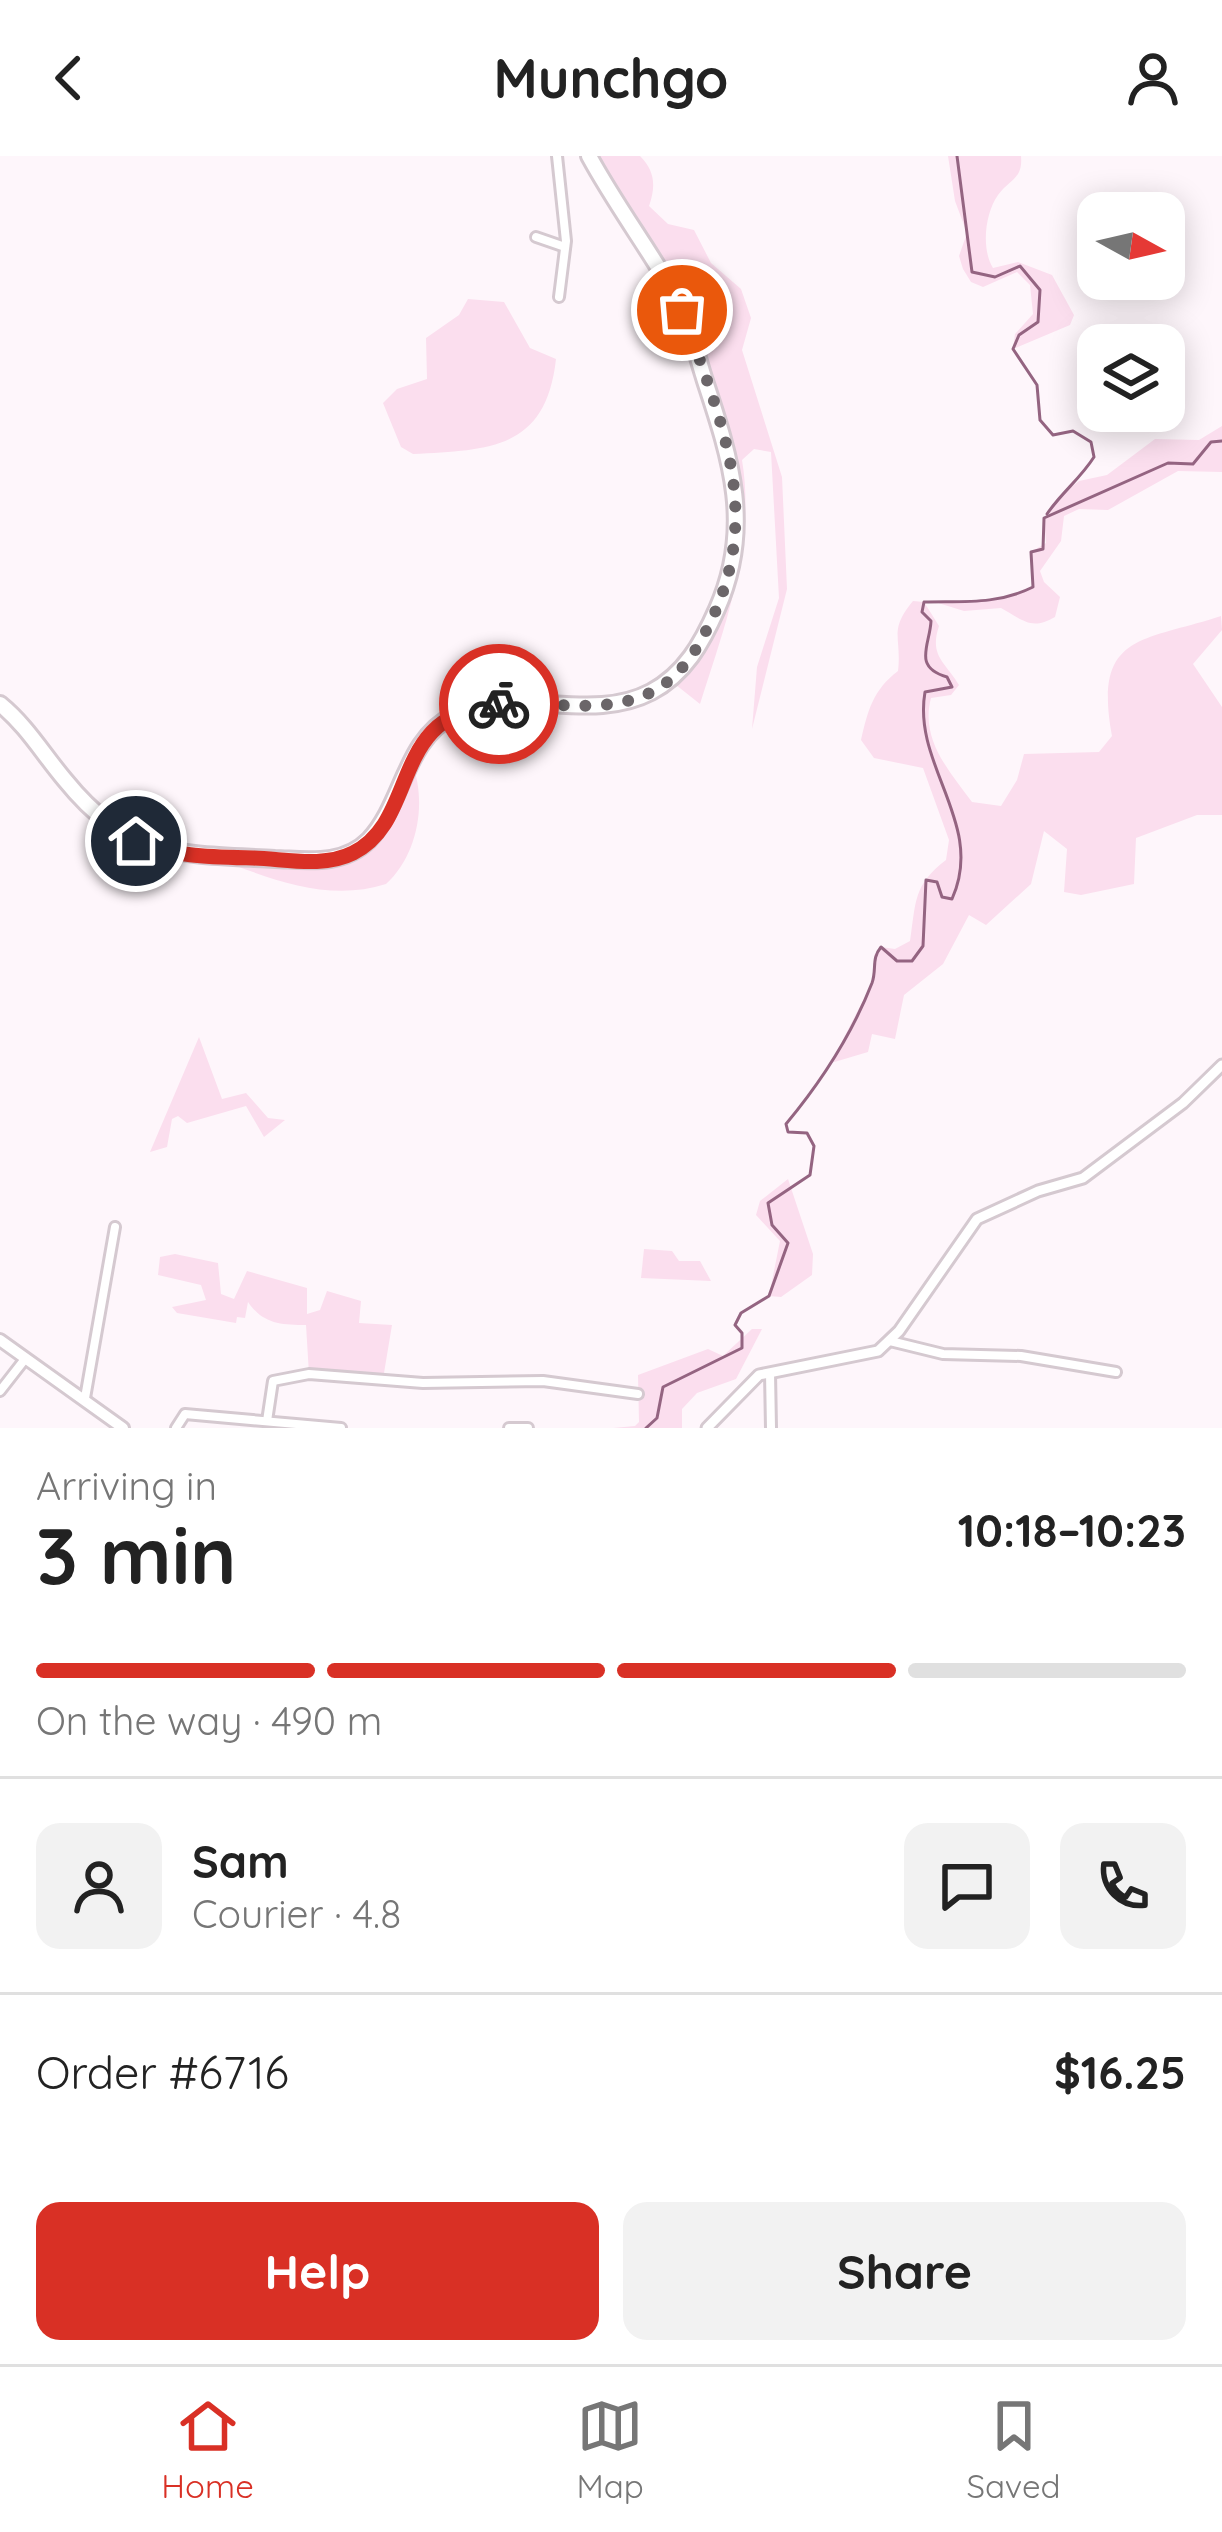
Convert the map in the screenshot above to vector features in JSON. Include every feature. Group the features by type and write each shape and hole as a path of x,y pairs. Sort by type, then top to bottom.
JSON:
{"highway":[{"path":"0,704 87,806 136,841 177,855 321,861 357,851 372,837 387,816 418,748 455,715 483,705 629,700 651,692 683,668 712,621 731,567 738,526 736,482 676,297 589,156"}],"main road":[{"path":"0,1340 123,1428"}],"street":[{"path":"557,156 565,248 559,297"},
{"path":"536,237 565,248"},
{"path":"707,1428 759,1375 839,1355 873,1354 890,1341 977,1219 1038,1190 1083,1178 1184,1103 1222,1065"},
{"path":"85,1398 115,1227"},
{"path":"890,1341 944,1354 1021,1355 1116,1372"},
{"path":"0,1391 26,1359"},
{"path":"770,1373 771,1428"},
{"path":"267,1421 273,1381 309,1374 423,1383 543,1381 638,1394"},
{"path":"176,1428 185,1414 341,1428"},
{"path":"509,1428 528,1428"}],"shaded area":[{"path":"597,156 640,156 653,179 649,206 668,224 694,230 711,263 741,289 751,318 742,350 782,477 787,589 752,729 757,667 779,598 771,452 754,449 742,460 745,522 736,584 700,704 671,681 695,656 741,530 741,495 705,366"},
{"path":"948,156 1021,156 1018,174 990,211 989,260 993,268 1018,262 1052,275 1074,315 1070,325 1013,349 1015,334 1033,314 1030,285 1017,272 983,287 971,282 959,256 967,233 955,201"},
{"path":"468,299 504,302 530,348 556,359 550,389 527,428 510,439 467,450 413,454 401,447 383,403 397,389 427,379 426,338 459,315"},
{"path":"1222,426 1222,472 1178,471 1108,510 1079,509 1064,516 1061,541 1040,571 1060,597 1055,617 1033,623 1001,608 964,611 935,602 985,601 1033,587 1031,552 1046,543 1044,518 1058,497 1079,481 1107,475 1155,439 1199,440"},
{"path":"913,601 924,602 939,626 937,652 959,685 951,695 931,698 933,741 972,802 1001,806 1017,780 1024,754 1099,752 1112,736 1110,677 1117,660 1130,647 1221,616 1222,630 1193,664 1222,707 1222,815 1197,815 1136,838 1134,884 1081,895 1064,892 1067,849 1044,831 1031,884 986,925 969,915 943,964 904,995 895,1039 872,1034 868,1052 831,1063 875,977 874,955 881,947 895,949 910,941 922,886 946,860 949,840 923,768 874,758 861,740 873,701 898,671 898,627"},
{"path":"410,758 418,790 417,825 406,857 386,884 342,891 298,886 213,857 321,861 372,837"},
{"path":"199,1037 222,1099 246,1093 268,1118 285,1120 264,1137 246,1106 187,1123 178,1116 172,1119 167,1147 150,1152"},
{"path":"788,1179 813,1254 812,1275 781,1297 769,1296 780,1241 756,1215 760,1201"},
{"path":"644,1249 672,1251 679,1261 700,1261 711,1281 641,1278"},
{"path":"175,1254 218,1263 221,1294 234,1299 247,1271 307,1288 307,1314 320,1310 327,1291 361,1301 359,1323 392,1325 383,1379 309,1374 306,1325 273,1322 248,1302 245,1318 237,1317 236,1323 177,1313 172,1307 206,1300 201,1285 158,1275 160,1257"},
{"path":"752,1329 762,1329 736,1379 697,1393 682,1409 682,1428 613,1428 639,1422 638,1375 708,1349 723,1356"}],"waterway":[{"path":"957,156 972,272 995,277 1020,266 1040,290 1038,322 1019,335 1013,349 1037,385 1040,420 1053,435 1073,431 1091,442 1094,457 1047,514"},
{"path":"646,1428 657,1418 663,1387 742,1348 742,1333 735,1325 741,1313 769,1296 788,1243 772,1225 768,1203 810,1175 814,1146 807,1133 788,1132 786,1124 845,1039 872,983 881,947 897,961 912,961 923,946 926,880 937,882 942,897 952,899 960,872 960,845 924,719 925,692 952,687 926,661 931,621 922,612 924,602 993,599 1033,587 1031,552 1043,549 1044,518 1168,463 1193,464 1211,442 1222,441"}],"way so far":[{"path":"499,704 591,704 638,698 683,668 712,621 734,555 738,498 730,456 682,310"}],"route":[{"path":"136,841 177,855 213,857 321,861 357,851 387,816 426,737 455,715 499,704"}]}
